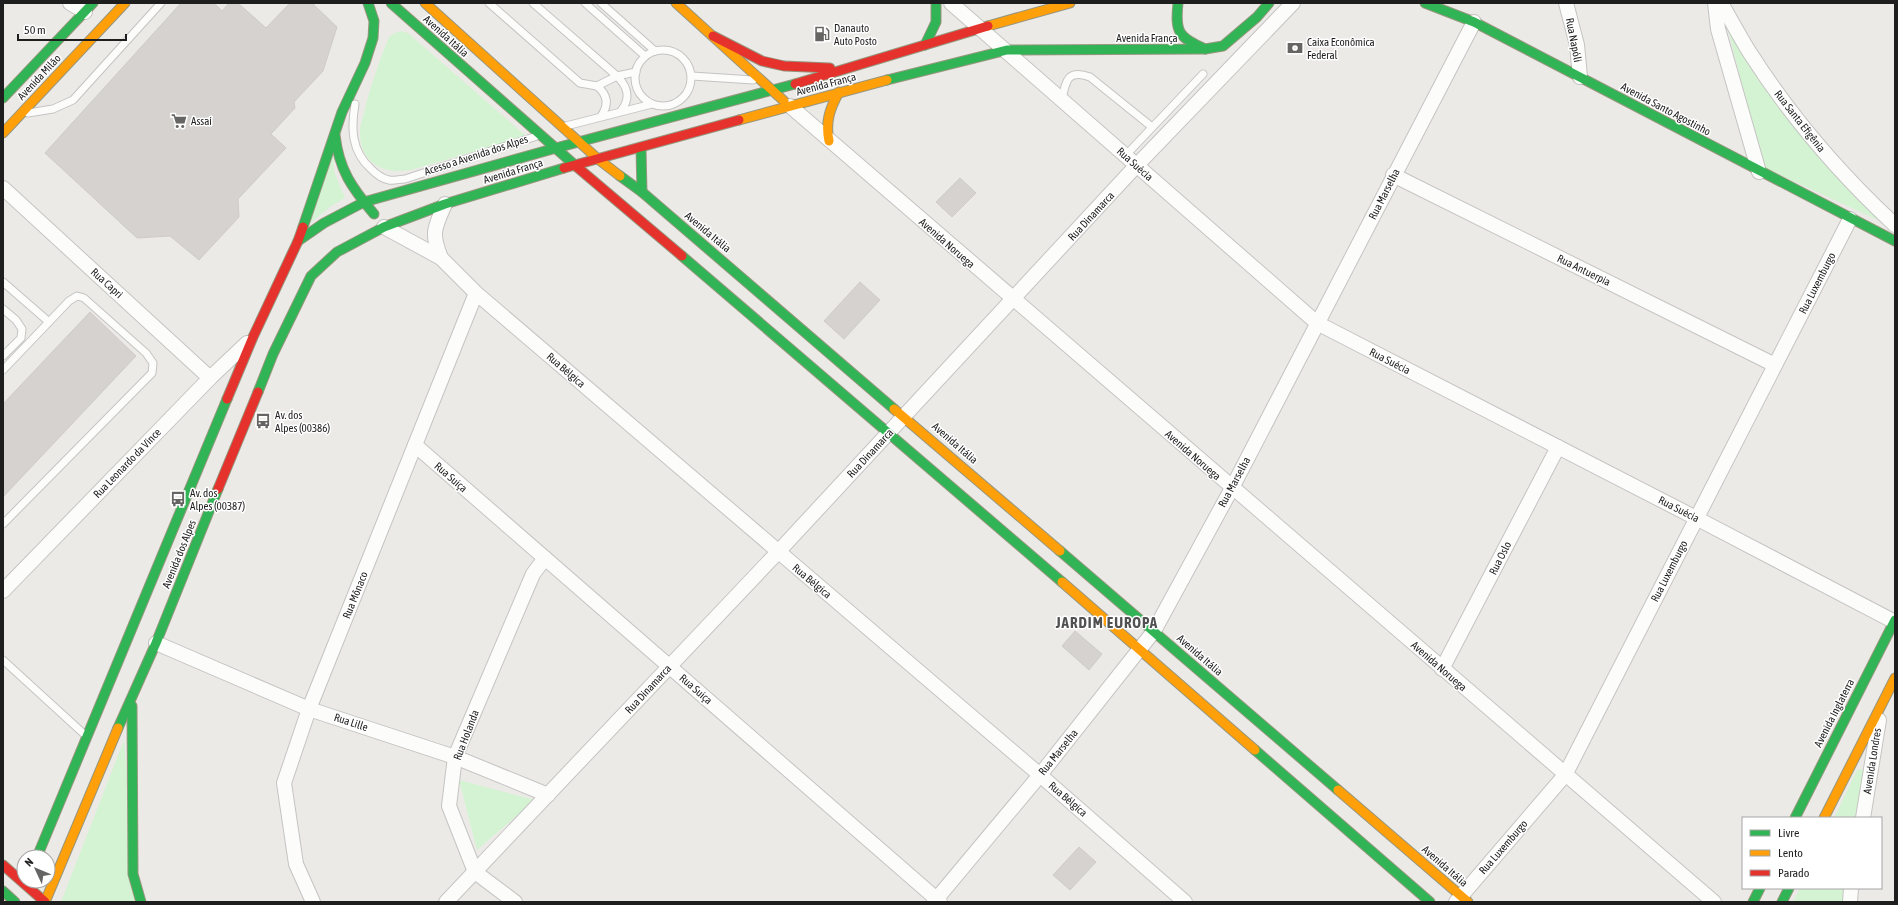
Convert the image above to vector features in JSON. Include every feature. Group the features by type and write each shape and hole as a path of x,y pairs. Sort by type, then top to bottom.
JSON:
{"main road":[{"name":"Avenida Milão","path":"3,133 124,3"},
{"name":"Avenida dos Alpes","path":"40,849 253,337 298,241 342,112 365,62 373,38 374,21 368,3"},
{"name":"Avenida Itália","path":"391,3 551,131 580,142 598,159 642,192 905,416 1462,900"},
{"name":"Avenida Itália","path":"425,3 551,131 556,148 575,165 889,432 1430,902"},
{"name":"Avenida Noruega","path":"676,3 790,106"},
{"path":"925,45 936,22 936,3"},
{"name":"Avenida França","path":"298,241 324,223 364,202 556,148 774,91 981,28 1070,3"},
{"path":"1178,3 1176,24 1187,41 1205,49"},
{"name":"Avenida França","path":"384,227 445,204 575,165 641,148 839,92 1007,50 1205,49 1223,46 1257,17 1269,3"},
{"name":"Avenida Santo Agostinho","path":"1425,3 1474,22 1759,172 1895,241"},
{"path":"71,61 73,52 90,33 91,15"},
{"name":"Avenida Milão","path":"3,98 91,15"},
{"path":"713,36 762,61 784,66 847,69"},
{"path":"829,141 826,124 830,108 839,92"},
{"path":"335,131 337,154 343,172 384,227"},
{"path":"641,148 642,192"},
{"name":"Avenida dos Alpes","path":"45,902 131,697 156,643 273,354 311,276 337,252 384,227"},
{"name":"Avenida Inglaterra","path":"1796,817 1895,621"},
{"path":"1824,817 1895,678"},
{"path":"131,697 133,874 141,902"},
{"path":"3,865 16,875"},
{"path":"3,891 16,902 23,889"},
{"path":"32,889 45,902"},
{"path":"1753,902 1760,889"},
{"path":"1782,902 1789,889"}],"street":[{"path":"70,3 91,15"},
{"name":"Rua Suécia","path":"951,3 1007,50 1136,166 1317,323 1895,621"},
{"name":"Rua Dinamarca","path":"446,902 778,552 1136,166 1293,3"},
{"name":"Rua Napóli","path":"1566,3 1577,45 1580,77"},
{"path":"1715,3 1718,29 1759,172"},
{"name":"Rua Santa Efigênia","path":"1721,3 1750,53 1788,107 1822,150 1863,196 1895,226"},
{"name":"Rua Marselha","path":"937,901 1040,775 1154,631 1232,488 1393,175 1474,22"},
{"name":"Avenida Noruega","path":"790,106 1714,902"},
{"name":"Rua Antuerpia","path":"1393,175 1775,365"},
{"name":"Rua Capri","path":"3,188 210,378"},
{"name":"Rua Bélgica","path":"441,258 434,240 437,223 445,204"},
{"name":"Rua Luxemburgo","path":"1462,900 1565,775 1850,219"},
{"name":"Rua Bélgica","path":"384,227 441,258 476,293 1040,775 1185,902"},
{"name":"Rua Mônaco","path":"312,902 296,864 284,783 308,708 476,293"},
{"name":"Rua Leonardo da Vince","path":"3,591 210,378 253,337"},
{"name":"Rua Suiça","path":"415,446 937,901"},
{"name":"Rua Oslo","path":"1442,669 1558,447"},
{"name":"Rua Holanda","path":"474,872 449,806 455,757 533,574 545,558"},
{"name":"Rua Lille","path":"156,643 308,708 455,757 548,795"},
{"name":"Avenida Londres","path":"1863,817 1881,704"},
{"path":"474,872 515,902"},
{"path":"1850,902 1851,889"}],"lane":[{"path":"20,115 53,108 73,100 161,3"},
{"path":"489,3 580,83 598,86 603,90 607,100 606,110 601,116"},
{"path":"533,3 624,83 628,97 627,104 621,111"},
{"path":"585,3 645,56"},
{"path":"601,3 655,50"},
{"path":"655,50 670,50 678,54 690,67 692,76 686,94 680,101 671,105 661,106 652,104 638,91 635,82 639,63 645,56 655,50"},
{"name":"Acesso a Avenida dos Alpes","path":"365,62 352,124 353,139 357,153 365,164 375,173 390,180 405,178 601,116 652,104"},
{"path":"598,86 617,76 636,72"},
{"path":"1062,99 1066,81 1072,75 1079,73 1090,77 1152,127"},
{"path":"1125,156 1203,74"},
{"path":"692,76 762,80"},
{"path":"1171,107 1183,118"},
{"path":"3,282 49,322"},
{"path":"3,370 49,322 77,296 84,298 146,353 153,363 152,373 3,524"},
{"path":"3,309 16,320 22,329 21,338 3,356"},
{"path":"3,660 87,737"}],"green space":[{"path":"1727,26 1787,119 1880,221 1763,167"},
{"path":"401,31 408,33 525,135 524,137 411,170 391,170 374,164 363,151 360,126 378,65 389,37"},
{"path":"333,155 334,172 345,198 331,206 308,225"},
{"path":"124,740 137,902 61,902"},
{"path":"1864,769 1855,817 1834,817 1857,770"},
{"path":"459,780 535,800 477,850"},
{"path":"1800,889 1850,889 1850,902 1793,902"}],"building":[{"name":"Assaí","path":"181,3 214,3 222,11 229,3 238,3 266,28 290,3 312,3 337,27 323,71 294,102 295,108 271,134 286,148 238,199 239,217 199,260 170,236 137,238 45,153"},
{"path":"960,178 976,193 952,217 936,202"},
{"path":"860,282 880,300 844,339 824,321"},
{"path":"90,312 136,356 3,497 3,404"},
{"path":"1075,631 1102,654 1089,670 1062,646"},
{"path":"1079,847 1096,862 1070,890 1053,875"}],"traffic: fast":[{"path":"3,98 93,3"},
{"path":"303,227 342,112 365,63 373,38 374,21 368,3"},
{"path":"391,3 577,167"},
{"path":"925,45 936,22 936,3"},
{"path":"1178,3 1177,21 1180,32 1189,41 1205,49"},
{"path":"887,80 1007,50 1205,49 1223,46 1257,17 1269,3"},
{"path":"1425,3 1474,22 1895,241"},
{"path":"298,241 324,223 364,202 556,148 795,84"},
{"path":"335,135 343,169 359,196 374,214"},
{"path":"641,148 642,192"},
{"path":"258,392 273,354 311,276 337,252 384,227 445,204 564,168"},
{"path":"620,176 642,192 894,409"},
{"path":"682,256 1062,582"},
{"path":"40,849 227,399"},
{"path":"118,728 156,643 218,489"},
{"path":"1060,551 1338,790"},
{"path":"1796,817 1895,620"},
{"path":"132,706 133,874 141,902"},
{"path":"1255,750 1430,902"},
{"path":"1753,902 1760,889"},
{"path":"1782,902 1788,889"},
{"path":"3,891 15,902"}],"traffic: slow":[{"path":"3,133 125,3"},
{"path":"425,3 598,159 620,176"},
{"path":"676,3 784,101"},
{"path":"988,26 1070,3"},
{"path":"739,120 887,80"},
{"path":"829,141 829,115 839,92"},
{"path":"894,409 1060,551"},
{"path":"1062,582 1255,750"},
{"path":"1825,817 1895,678"},
{"path":"45,902 118,728"},
{"path":"1338,790 1468,902"}],"traffic: jam":[{"path":"795,84 988,26"},
{"path":"713,36 762,61 784,66 830,68"},
{"path":"564,168 739,120"},
{"path":"577,167 682,256"},
{"path":"227,399 253,337 298,241 303,227"},
{"path":"218,489 258,392"},
{"path":"3,865 45,902"}],"place":[{"name":"Danauto Auto Posto","path":"822,34"},
{"name":"Caixa Econômica Federal","path":"1295,48"},
{"name":"Assaí","path":"179,121"},
{"name":"Av. dos Alpes (00386)","path":"263,421"},
{"name":"Av. dos Alpes (00387)","path":"178,499"}],"district":[{"name":"JARDIM EUROPA","path":"1107,622"}]}
